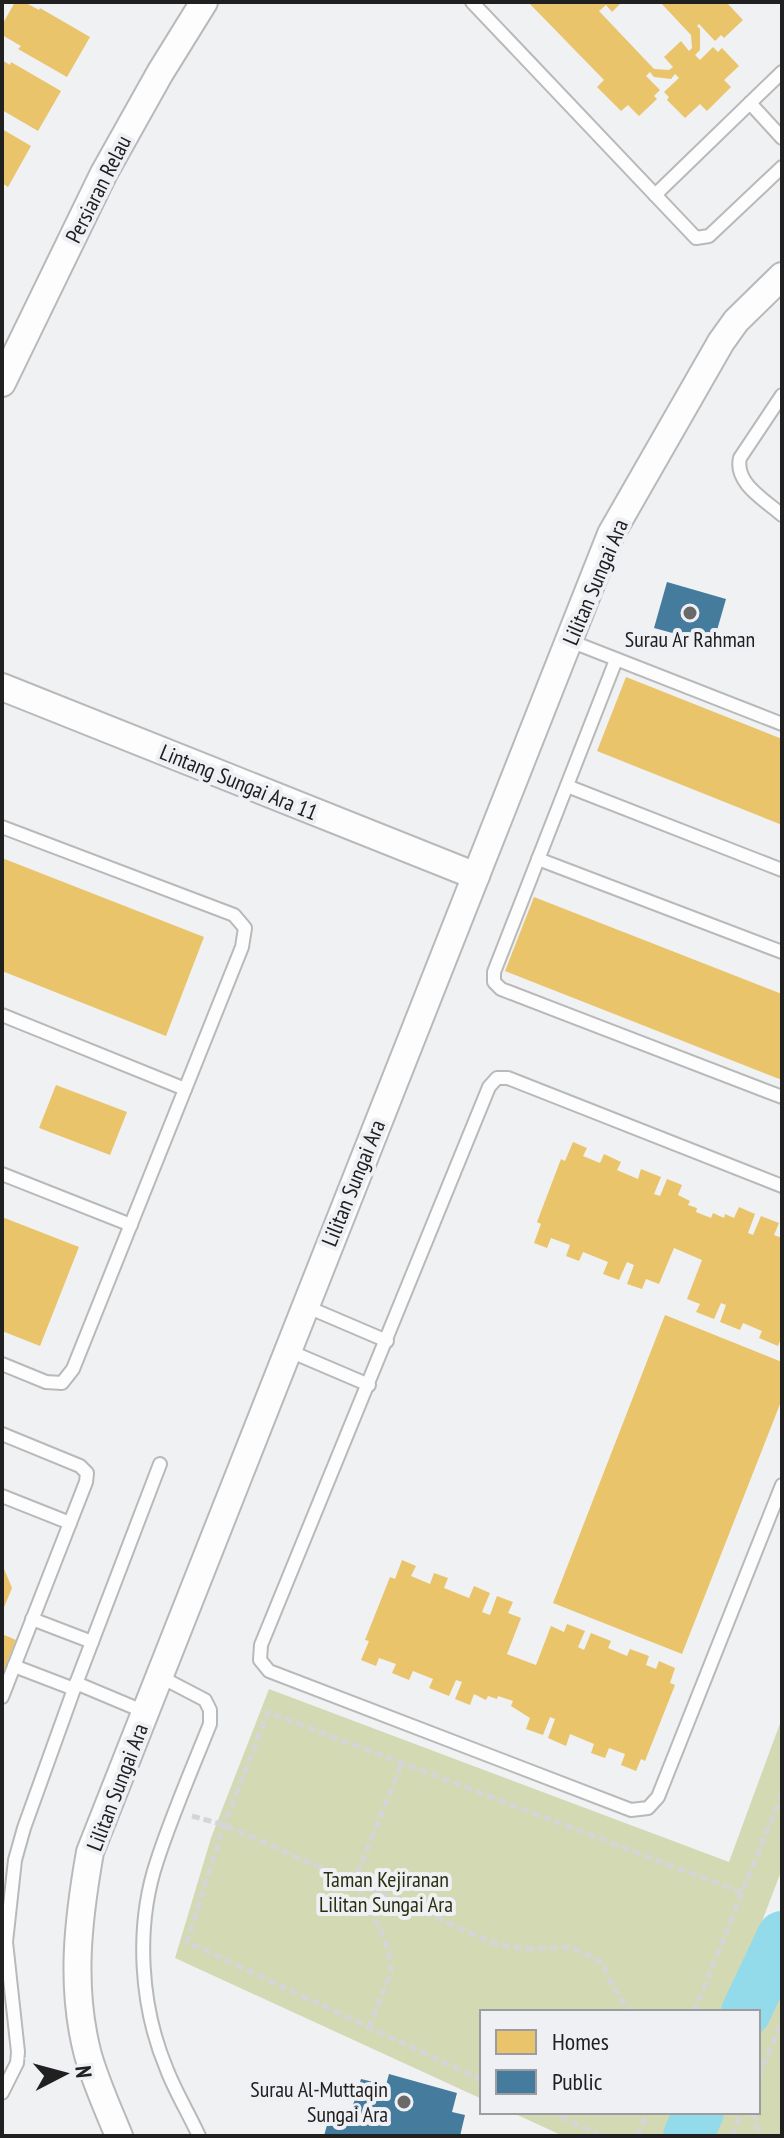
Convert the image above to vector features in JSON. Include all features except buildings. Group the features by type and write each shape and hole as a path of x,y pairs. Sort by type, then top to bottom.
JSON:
{"street":[{"name":"Persiaran Relau","path":"2,383 104,173 204,2"},
{"name":"Lilitan Sungai Ara","path":"119,2136 88,2056 81,2022 76,1971 79,1917 90,1852 611,534 736,321 782,276"},
{"name":"Lintang Sungai Ara 11","path":"2,687 476,876"}],"lane":[{"path":"472,2 691,235 705,238 782,167"},
{"path":"655,195 782,72"},
{"path":"750,103 782,138"},
{"path":"782,395 740,458 738,466 742,479 782,515"},
{"path":"570,641 782,724"},
{"path":"616,660 494,972 494,982 501,989 782,1097"},
{"path":"567,786 782,870"},
{"path":"2,827 234,915 245,928 242,947 73,1369 62,1383 46,1382 2,1364"},
{"path":"538,859 782,952"},
{"path":"2,1015 185,1089"},
{"path":"782,1186 508,1078 497,1078 489,1087 261,1645 260,1660 269,1671 631,1810 648,1808 658,1797 782,1485"},
{"path":"2,1174 131,1225"},
{"path":"305,1306 387,1341"},
{"path":"287,1350 369,1385"},
{"path":"2,1434 80,1466 87,1473 2,1697"},
{"path":"2,2093 17,2063 6,1942 15,1860 75,1686 160,1464"},
{"path":"2,1496 70,1523"},
{"path":"32,1619 92,1642"},
{"path":"14,1666 145,1712"},
{"path":"159,1676 205,1700 210,1710 210,1724 156,1863 145,1923 144,1974 151,2020 166,2069 199,2136"}],"path":[{"path":"480,2079 187,1942 224,1825 268,1712 743,1893"},
{"path":"354,1882 402,1763"},
{"path":"695,2010 782,1794"},
{"path":"176,1811 224,1825 494,1943 526,1949 570,1947 603,1964 612,1985 632,2010"},
{"path":"354,1882 382,1932 391,1963 391,1972 369,2028"},
{"path":"760,2072 782,2022"},
{"path":"554,2114 602,2136"},
{"path":"637,2136 647,2114"},
{"path":"732,2136 741,2114"},
{"path":"754,2114 759,2136"}],"green space":[{"name":"Taman Kejiranan Lilitan Sungai Ara","path":"269,1689 729,1862 782,1718 782,1869 722,2010 480,2010 480,2098 175,1958 211,1838"},
{"path":"782,1982 782,2136 710,2136 720,2114 760,2114 760,2030"},
{"path":"515,2114 673,2114 663,2136 563,2136"}],"waterway":[{"path":"747,2010 782,1936"},
{"path":"688,2136 698,2114"}],"place":[{"name":"Surau Ar Rahman","path":"690,613"},
{"name":"Surau Al-Muttaqin Sungai Ara","path":"404,2102"}]}
